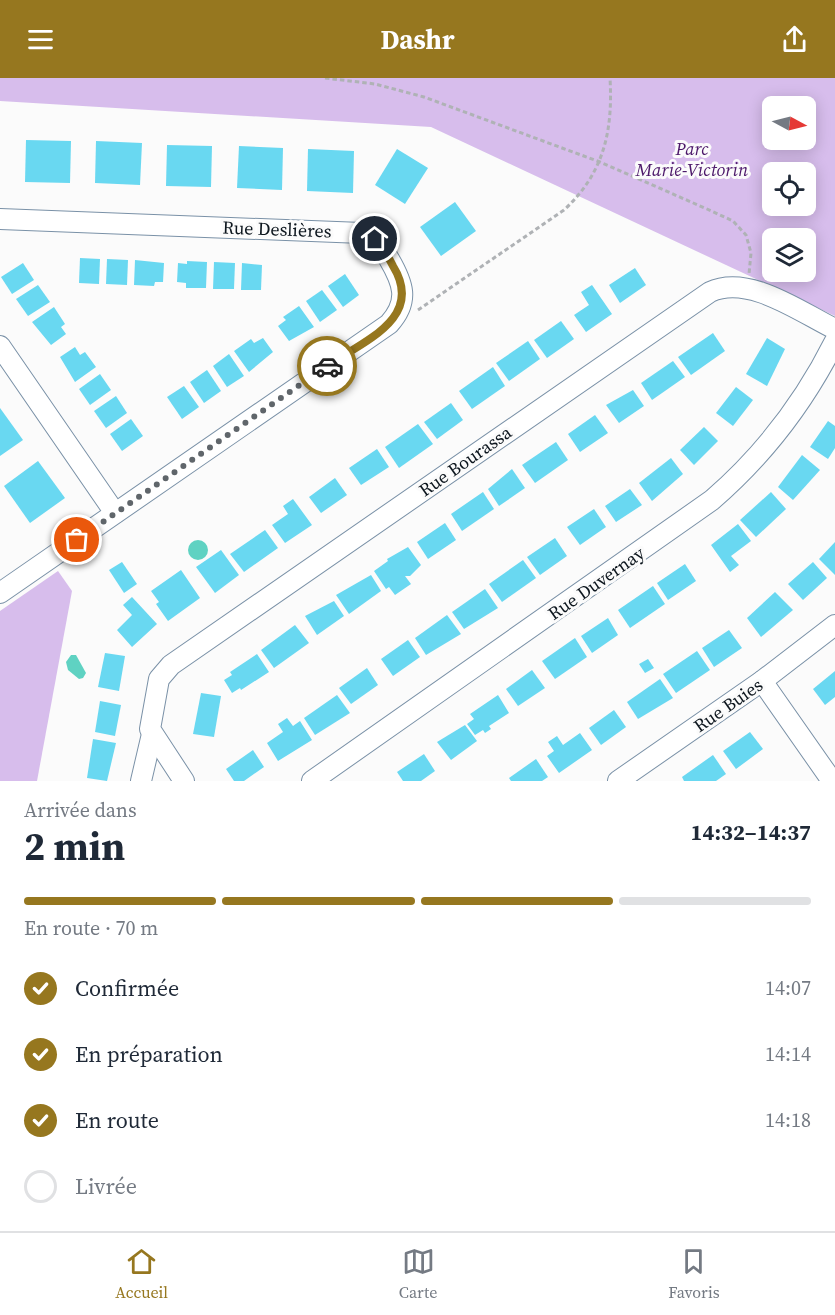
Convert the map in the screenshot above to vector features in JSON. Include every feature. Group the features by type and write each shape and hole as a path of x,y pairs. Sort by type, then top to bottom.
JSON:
{"street":[{"name":"Rue Deslières","path":"0,219 362,233 379,242 403,286 403,302 389,324 0,593"},
{"name":"Rue Bourassa","path":"141,781 152,734 150,729 159,678 171,665 710,292 731,286 753,289 835,329"},
{"name":"Rue Duvernay","path":"312,781 712,500 753,462 790,418 835,341"},
{"path":"0,346 116,513"},
{"name":"Rue Buies","path":"618,781 762,681 835,625"},
{"path":"762,681 832,781"},
{"path":"152,734 184,781"}],"path":[{"path":"325,78 367,82 410,92 600,162 733,221 742,230 750,247 749,276"},
{"path":"389,324 428,305 564,210 583,192 600,162 610,116 610,78"}],"green space":[{"name":"Parc Marie-Victorin","path":"0,78 835,78 835,316 762,282 816,282 816,228 762,228 762,282 431,127 0,101"},
{"path":"58,571 72,591 37,781 0,781 0,611"}],"shaded area":[{"path":"198,540 205,543 208,550 205,557 198,560 191,557 188,550 191,543"},
{"path":"71,655 76,655 86,673 83,678 79,679 68,670 66,662"}],"building":[{"path":"26,140 71,141 70,183 25,182"},
{"path":"96,141 142,143 140,185 95,183"},
{"path":"167,145 212,146 211,187 166,186"},
{"path":"239,146 283,148 282,190 237,188"},
{"path":"308,149 354,151 353,193 307,191"},
{"path":"397,149 428,168 405,204 375,185"},
{"path":"455,202 476,231 441,256 420,227"},
{"path":"80,258 100,259 99,284 79,283"},
{"path":"107,259 128,260 127,285 106,284"},
{"path":"135,260 164,263 163,282 155,282 154,286 134,285"},
{"path":"187,261 207,262 206,288 186,288 186,283 177,282 178,263 187,264"},
{"path":"214,262 235,263 234,289 213,289"},
{"path":"23,263 34,280 12,294 1,277"},
{"path":"242,263 262,265 261,290 241,290"},
{"path":"635,268 646,285 620,303 609,285"},
{"path":"345,274 359,295 343,307 328,286"},
{"path":"38,285 50,302 28,316 16,299"},
{"path":"592,285 612,314 586,332 574,315 589,305 581,292"},
{"path":"322,290 337,310 320,322 306,301"},
{"path":"299,306 314,327 289,341 278,326 286,320 283,317"},
{"path":"54,307 65,324 61,327 66,334 51,345 32,322"},
{"path":"561,321 574,339 547,358 534,340"},
{"path":"713,333 725,351 691,375 678,357"},
{"path":"263,338 273,352 249,372 234,351 251,339 254,343"},
{"path":"767,338 785,349 767,386 746,374"},
{"path":"528,341 540,359 509,381 496,363"},
{"path":"75,347 80,355 85,352 96,367 75,382 60,357"},
{"path":"229,354 244,376 227,387 213,366"},
{"path":"673,361 685,377 652,400 641,383"},
{"path":"493,367 505,386 472,409 459,391"},
{"path":"207,370 221,391 204,403 190,382"},
{"path":"100,374 111,390 90,405 79,389"},
{"path":"184,386 199,407 182,419 167,397"},
{"path":"736,387 753,400 733,426 716,413"},
{"path":"633,390 644,406 619,423 606,405"},
{"path":"116,396 127,413 106,428 94,411"},
{"path":"451,403 463,420 437,439 424,422"},
{"path":"0,408 23,440 0,456"},
{"path":"595,415 608,433 580,452 568,434"},
{"path":"131,419 143,436 122,451 110,434"},
{"path":"828,421 835,426 835,448 828,459 810,447"},
{"path":"418,424 433,444 399,468 385,447"},
{"path":"704,427 718,441 694,465 680,450"},
{"path":"556,442 568,460 535,483 522,465"},
{"path":"377,449 389,467 361,485 349,468"},
{"path":"802,455 820,470 793,500 778,487"},
{"path":"671,458 683,474 652,501 639,483"},
{"path":"38,461 65,498 30,523 4,486"},
{"path":"512,469 525,488 499,506 488,489"},
{"path":"335,478 347,495 321,513 309,497"},
{"path":"630,489 642,505 616,522 605,506"},
{"path":"483,492 494,509 462,531 451,514"},
{"path":"771,492 786,509 756,537 740,520"},
{"path":"293,499 312,525 285,543 272,525 288,514 283,506"},
{"path":"594,509 606,527 580,545 567,527"},
{"path":"445,523 456,540 428,559 417,542"},
{"path":"738,524 751,541 731,556 739,565 730,572 711,545"},
{"path":"265,530 278,548 244,572 230,554"},
{"path":"555,538 567,556 540,575 527,557"},
{"path":"835,542 835,575 819,559"},
{"path":"408,547 421,565 410,576 405,576 411,584 395,595 389,587 386,589 374,571 388,561 387,559"},
{"path":"221,550 239,575 215,593 196,567"},
{"path":"523,560 536,578 502,602 489,584"},
{"path":"122,562 137,584 124,593 109,570"},
{"path":"813,562 827,578 803,600 788,584"},
{"path":"685,564 696,581 668,600 657,583"},
{"path":"181,570 200,598 168,621 156,604 159,602 151,591"},
{"path":"371,575 381,591 349,614 336,595"},
{"path":"653,586 665,604 630,628 618,610"},
{"path":"485,589 498,608 464,629 452,612"},
{"path":"775,592 793,610 761,637 747,618"},
{"path":"132,597 157,624 132,647 117,630 132,615 123,605"},
{"path":"334,601 344,616 317,635 305,616"},
{"path":"447,615 461,634 426,655 415,638"},
{"path":"608,618 618,635 592,653 581,636"},
{"path":"295,625 309,643 274,668 261,650"},
{"path":"729,630 742,648 714,667 702,648"},
{"path":"575,638 587,657 555,679 542,661"},
{"path":"408,640 420,657 393,676 381,659"},
{"path":"697,651 710,670 676,693 663,674"},
{"path":"105,653 125,656 119,691 98,687"},
{"path":"257,654 269,672 241,690 240,688 232,693 224,680 232,675 230,672"},
{"path":"648,659 654,668 645,673 639,664"},
{"path":"367,668 378,685 351,704 339,688"},
{"path":"532,670 545,688 518,706 506,689"},
{"path":"835,671 835,697 825,705 813,689"},
{"path":"660,679 673,698 638,719 627,702"},
{"path":"201,693 221,696 214,737 193,734"},
{"path":"337,695 350,713 315,735 304,718"},
{"path":"498,695 509,713 489,726 491,729 485,733 483,730 475,735 467,724 474,719 470,714"},
{"path":"100,701 121,705 115,736 95,732"},
{"path":"614,710 626,727 601,745 589,728"},
{"path":"287,718 293,726 300,721 312,740 278,761 267,743 283,732 278,724"},
{"path":"465,725 477,741 451,760 437,742"},
{"path":"750,732 763,749 736,769 723,751"},
{"path":"580,733 592,750 559,773 547,756 554,751 548,742 557,736 563,745"},
{"path":"93,739 116,743 107,781 87,778"},
{"path":"253,750 264,767 244,781 234,781 226,769"},
{"path":"424,754 435,771 421,781 403,781 397,772"},
{"path":"713,755 726,774 716,781 684,781 682,777"},
{"path":"536,759 548,777 542,781 511,781 509,778"}],"way so far":[{"path":"77,540 327,366"}],"route":[{"path":"327,366 389,324 396,317 403,302 404,291 399,275 382,246 375,239"}]}
